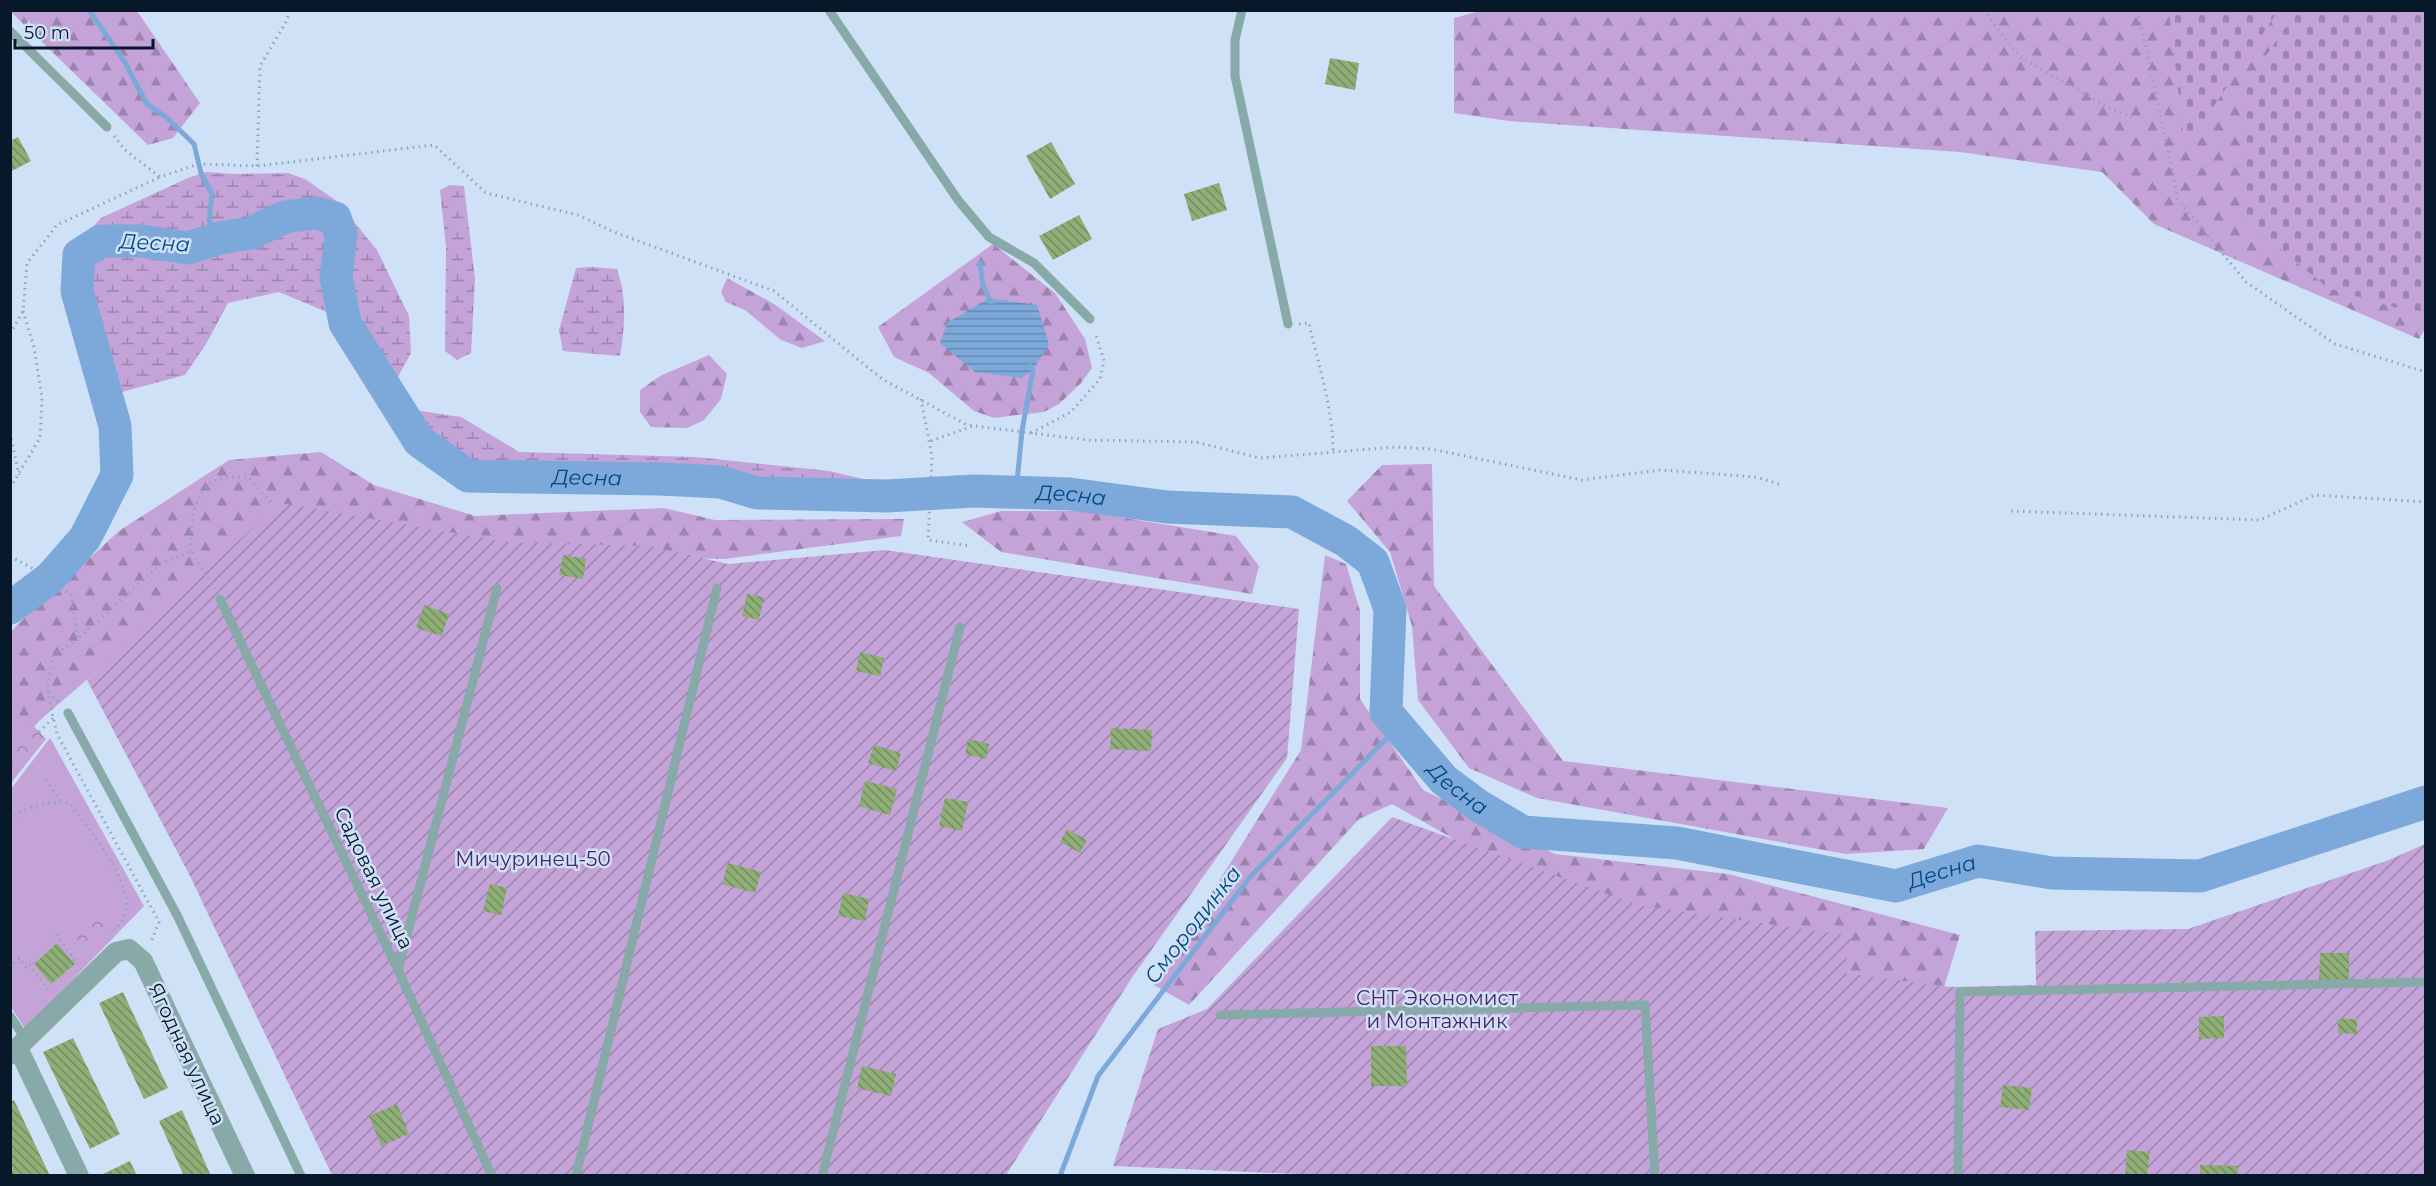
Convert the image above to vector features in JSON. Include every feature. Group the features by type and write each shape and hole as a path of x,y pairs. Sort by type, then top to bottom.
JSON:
{"street":[{"path":"79,1176 18,1047 110,946"},
{"name":"Ягодная улица","path":"110,946 129,949 143,961 245,1176"}],"lane":[{"path":"829,10 958,200 989,237 1034,263 1090,319"},
{"path":"1242,10 1234,40 1234,76 1288,324"},
{"path":"10,31 107,127"},
{"path":"398,970 497,588"},
{"path":"576,1176 717,588"},
{"name":"Садовая улица","path":"220,599 398,970 492,1176"},
{"path":"822,1176 960,627"},
{"path":"68,713 177,915 301,1176"},
{"path":"1958,1176 1960,992 2426,982"},
{"path":"1220,1015 1645,1005 1655,1176"},
{"path":"10,1016 18,1047"}],"path":[{"path":"257,166 260,66 286,22 290,10"},
{"path":"1983,10 2020,57 2112,109 2132,117"},
{"path":"2138,10 2178,199 2246,282 2335,344 2426,372"},
{"path":"10,488 40,438 42,398 34,347 23,311 27,263 57,225 160,177 199,164 257,166 434,145 486,193 578,215 614,232 774,291 882,379 967,425 1088,440 1196,442 1260,458 1396,447 1431,449 1582,480 1660,470 1756,477 1779,484"},
{"path":"125,150 160,177"},
{"path":"10,334 23,311"},
{"path":"1031,433 1071,412 1100,380 1104,361 1090,319"},
{"path":"1288,324 1309,323 1326,398 1333,437 1333,451"},
{"path":"921,399 931,441 932,456 928,540 970,546"},
{"path":"931,441 975,426"},
{"path":"10,433 19,475"},
{"path":"220,599 191,551 190,527 201,493 219,479 248,477 273,504"},
{"path":"2011,511 2260,520 2315,495 2426,502"},
{"path":"10,556 50,578 71,595 78,639 160,564 191,551"},
{"path":"47,690 68,713"},
{"path":"39,732 54,717"},
{"path":"46,780 60,800 71,804 119,877 127,903 122,923 110,946"},
{"path":"10,820 19,813 60,800"},
{"path":"56,935 79,965 72,972"},
{"path":"10,960 12,965 19,958 26,968 30,965 51,994 58,987"}],"green space":[{"path":"1484,10 2425,11 2425,329 2419,339 2154,224 2102,172 1960,152 1509,121 1454,113 1454,18"},
{"path":"10,11 137,11 200,103 173,138 148,145"},
{"path":"2169,11 2278,11 2185,149"},
{"path":"2297,11 2425,11 2426,300 2415,313 2328,288 2247,222 2242,91"},
{"path":"206,172 288,173 305,179 338,202 377,250 409,316 411,353 393,386 351,322 279,292 228,303 206,344 185,375 118,393 85,292 80,259 82,239 101,218"},
{"path":"450,185 464,186 475,279 471,353 457,360 445,351 446,247 440,190"},
{"path":"993,244 1055,293 1085,339 1092,368 1081,383 1059,404 1044,412 994,418 974,411 929,373 894,357 878,327"},
{"path":"576,268 617,269 624,312 620,356 563,351 559,330"},
{"path":"727,278 774,304 825,341 802,348 781,340 745,310 726,302 721,292"},
{"path":"709,355 727,374 721,399 704,420 687,428 651,427 640,412 640,390 660,376"},
{"path":"414,410 461,417 519,452 696,457 829,471 884,484 893,503 844,502 757,486 718,476 470,472 426,440 414,423"},
{"path":"321,452 374,485 475,516 664,508 715,520 904,519 901,536 724,559 648,557 105,664 39,721 11,756 11,632 18,624 119,531 229,460"},
{"path":"1432,464 1434,586 1563,761 1948,808 1924,849 1846,854 1537,798 1469,768 1418,700 1412,626 1390,552 1347,501 1382,465"},
{"name":"Мичуринец-50","path":"280,503 508,542 650,546 728,564 885,550 1299,609 1287,758 1133,976 1006,1175 332,1175 190,876 87,680"},
{"path":"1001,511 1082,511 1236,536 1259,566 1252,594 1001,552 962,522"},
{"path":"1325,555 1346,564 1360,611 1360,699 1423,790 1555,854 1728,874 1960,935 1941,997 1634,941 1392,804 1359,819 1189,1005 1154,985 1301,750"},
{"path":"30,722 46,739 11,783 11,743"},
{"path":"50,738 144,906 25,1029 11,1007 11,789"},
{"name":"СНТ Экономист и Монтажник","path":"1392,817 1638,905 1851,936 1843,973 1950,987 2036,985 2035,931 2188,929 2389,860 2425,844 2425,1175 1343,1176 1113,1166 1158,1029 1207,1009"},
{"path":"96,907 112,926 79,957 66,937"}],"water":[{"path":"989,298 1037,305 1049,344 1033,370 1021,378 975,372 940,343 947,323"}],"building":[{"path":"1330,58 1359,63 1355,90 1325,84"},
{"path":"18,137 31,161 10,172 10,141"},
{"path":"1051,142 1075,184 1050,199 1026,156"},
{"path":"1219,183 1227,210 1192,221 1184,194"},
{"path":"1079,215 1092,239 1053,260 1039,236"},
{"path":"563,555 586,559 583,579 559,575"},
{"path":"747,594 764,597 759,620 742,616"},
{"path":"424,605 449,614 442,636 416,628"},
{"path":"860,652 884,658 880,676 856,671"},
{"path":"1111,728 1152,730 1151,751 1110,749"},
{"path":"968,739 989,744 986,759 965,754"},
{"path":"874,745 901,753 896,771 868,763"},
{"path":"865,781 897,789 890,815 859,806"},
{"path":"945,798 968,802 962,831 939,826"},
{"path":"1067,829 1087,840 1080,853 1060,842"},
{"path":"728,863 761,872 755,893 722,884"},
{"path":"490,884 507,888 501,915 483,911"},
{"path":"843,893 869,899 865,921 838,916"},
{"path":"57,943 75,964 51,984 34,964"},
{"path":"2320,953 2349,953 2349,983 2319,983"},
{"path":"123,992 168,1088 144,1099 99,1003"},
{"path":"2224,1016 2224,1038 2199,1039 2199,1017"},
{"path":"2338,1019 2357,1019 2357,1034 2338,1033"},
{"path":"73,1038 120,1134 90,1149 43,1052"},
{"path":"1371,1046 1406,1046 1407,1086 1371,1086"},
{"path":"862,1066 896,1074 891,1096 857,1088"},
{"path":"2003,1085 2032,1088 2029,1110 2000,1107"},
{"path":"14,1100 50,1176 13,1176 10,1171 10,1102"},
{"path":"397,1104 409,1134 381,1146 369,1116"},
{"path":"182,1110 211,1176 184,1176 159,1121"},
{"path":"2127,1150 2150,1152 2147,1176 2125,1175"},
{"path":"130,1161 137,1176 104,1176 103,1174"},
{"path":"2200,1165 2238,1166 2238,1176 2200,1176"}],"waterway":[{"path":"89,10 124,61 147,104 166,117 194,144 201,173 212,194 209,220 220,238"},
{"name":"Десна","path":"10,608 50,578 85,538 117,475 115,426 77,291 79,255 101,241 142,241 188,248 220,238 251,233 285,217 316,213 335,218 341,235 336,277 345,323 419,441 468,476 720,482 757,493 886,496 974,491 1070,494 1167,507 1292,512 1346,541 1373,562 1390,609 1386,712 1444,780 1479,806 1523,832 1677,843 1896,886 1978,861 2052,873 2200,876 2426,802"},
{"path":"980,263 983,286 991,302"},
{"path":"1016,492 1022,431 1033,370 1030,366"},
{"name":"Смородинка","path":"1060,1176 1098,1076 1251,876 1399,726"}]}
